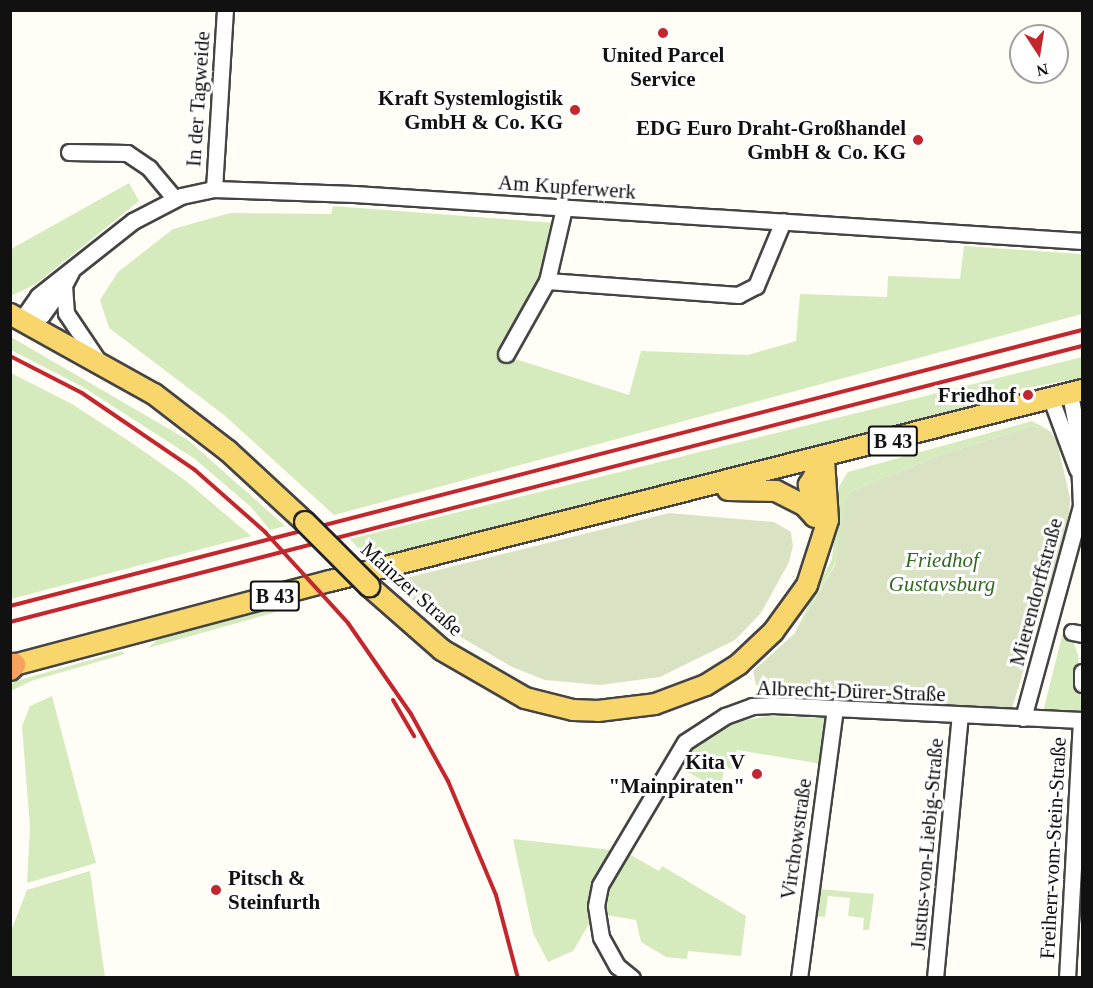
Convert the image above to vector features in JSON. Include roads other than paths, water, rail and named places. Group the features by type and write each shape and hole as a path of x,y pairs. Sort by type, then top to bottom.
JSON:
{"main road":[{"name":"Mainzer Straße","path":"16,317 97,359 188,418 305,522 413,627 469,669 502,687 546,704 598,711 655,704 706,685 735,666 791,608 807,585 820,552 821,518"},
{"name":"B 43","path":"12,667 330,581 698,491 1068,394"},
{"path":"821,518 809,484 824,459"},
{"path":"698,491 776,491 804,505 821,518"}],"street":[{"name":"In der Tagweide","path":"214,189 225,10"},
{"path":"69,152 127,153 149,168 174,198"},
{"name":"Am Kupferwerk","path":"16,317 38,296 125,227 174,198 214,189 263,189 1083,241"},
{"path":"506,354 547,281 564,208"},
{"path":"547,281 746,293 756,286 783,221"},
{"name":"Am Kupferwerk","path":"16,317 42,315 73,270"},
{"path":"64,285 69,323 97,359"},
{"name":"Mierendorffstraße","path":"1023,718 1081,506 1080,437 1068,394"},
{"name":"Mierendorffstraße","path":"1068,394 1081,477"},
{"path":"1082,684 1083,672"},
{"name":"Albrecht-Dürer-Straße","path":"632,978 617,966 601,937 596,906 600,885 681,747 708,725 752,706 836,707 1081,720"},
{"name":"Virchowstraße","path":"799,978 836,707"},
{"name":"Justus-von-Liebig-Straße","path":"935,978 960,715"},
{"name":"Freiherr-vom-Stein-Straße","path":"1067,978 1081,720"}],"railway":[{"path":"10,606 1082,330"},
{"path":"10,622 1082,346"},
{"path":"10,356 82,393 195,470 265,532 348,623 411,714 448,781 496,895 518,978"},
{"path":"393,700 414,736"}],"place":[{"name":"United Parcel Service","path":"663,33"},
{"name":"Kraft Systemlogistik GmbH & Co. KG","path":"575,110"},
{"name":"EDG Euro Draht-Großhandel GmbH & Co. KG","path":"918,140"},
{"name":"Friedhof","path":"1028,395"},
{"name":"Kita V \"Mainpiraten\"","path":"757,774"},
{"name":"Pitsch & Steinfurth","path":"216,890"}],"park label":[{"name":"Friedhof Gustavsburg","path":"942,572"}]}
